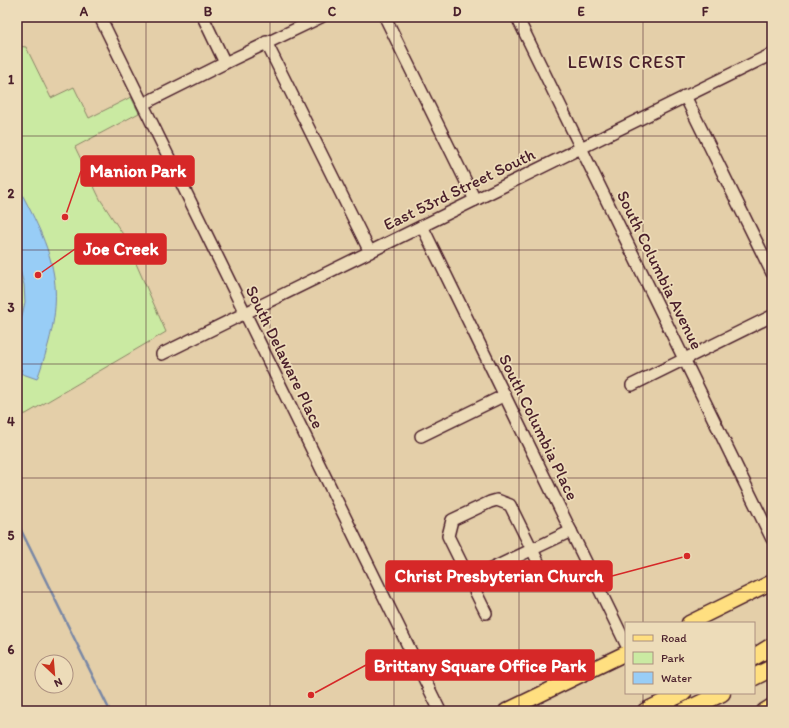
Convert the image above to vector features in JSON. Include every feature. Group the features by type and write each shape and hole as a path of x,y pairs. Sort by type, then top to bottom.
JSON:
{"highway":[{"path":"755,656 772,648"},
{"path":"755,676 772,668"},
{"path":"646,711 681,694"},
{"path":"685,711 720,694"}],"main road":[{"path":"691,622 772,582"},
{"path":"506,711 625,653"},
{"path":"764,711 772,706"}],"street":[{"name":"South Delaware Place","path":"100,17 244,314 440,711"},
{"path":"203,17 225,62"},
{"path":"385,17 475,200"},
{"name":"South Columbia Avenue","path":"517,17 772,539"},
{"path":"143,104 225,62 317,18"},
{"path":"266,42 370,252"},
{"name":"East 53rd Street South","path":"162,354 772,54"},
{"path":"685,96 772,273"},
{"name":"South Columbia Place","path":"422,226 625,642"},
{"path":"632,385 772,316"},
{"path":"422,436 505,395"},
{"path":"486,613 448,536 452,520 497,500 510,505 548,582"},
{"path":"470,579 571,531"}],"green space":[{"path":"17,46 26,47 51,98 74,87 89,118 131,97 139,113 75,147 100,199 124,236 166,332 26,414 17,415"}],"water":[{"path":"17,185 42,236 50,258 54,279 55,301 53,324 47,350 37,379 17,372 17,339 25,302 24,285 17,258"}],"waterway":[{"path":"17,383 21,370"},
{"path":"17,522 110,711"}],"place":[{"name":"Manion Park","path":"65,217"},
{"name":"Joe Creek","path":"38,275"},
{"name":"Christ Presbyterian Church","path":"687,556"},
{"name":"Brittany Square Office Park","path":"311,695"}],"district":[{"name":"LEWIS CREST","path":"627,62"}]}
